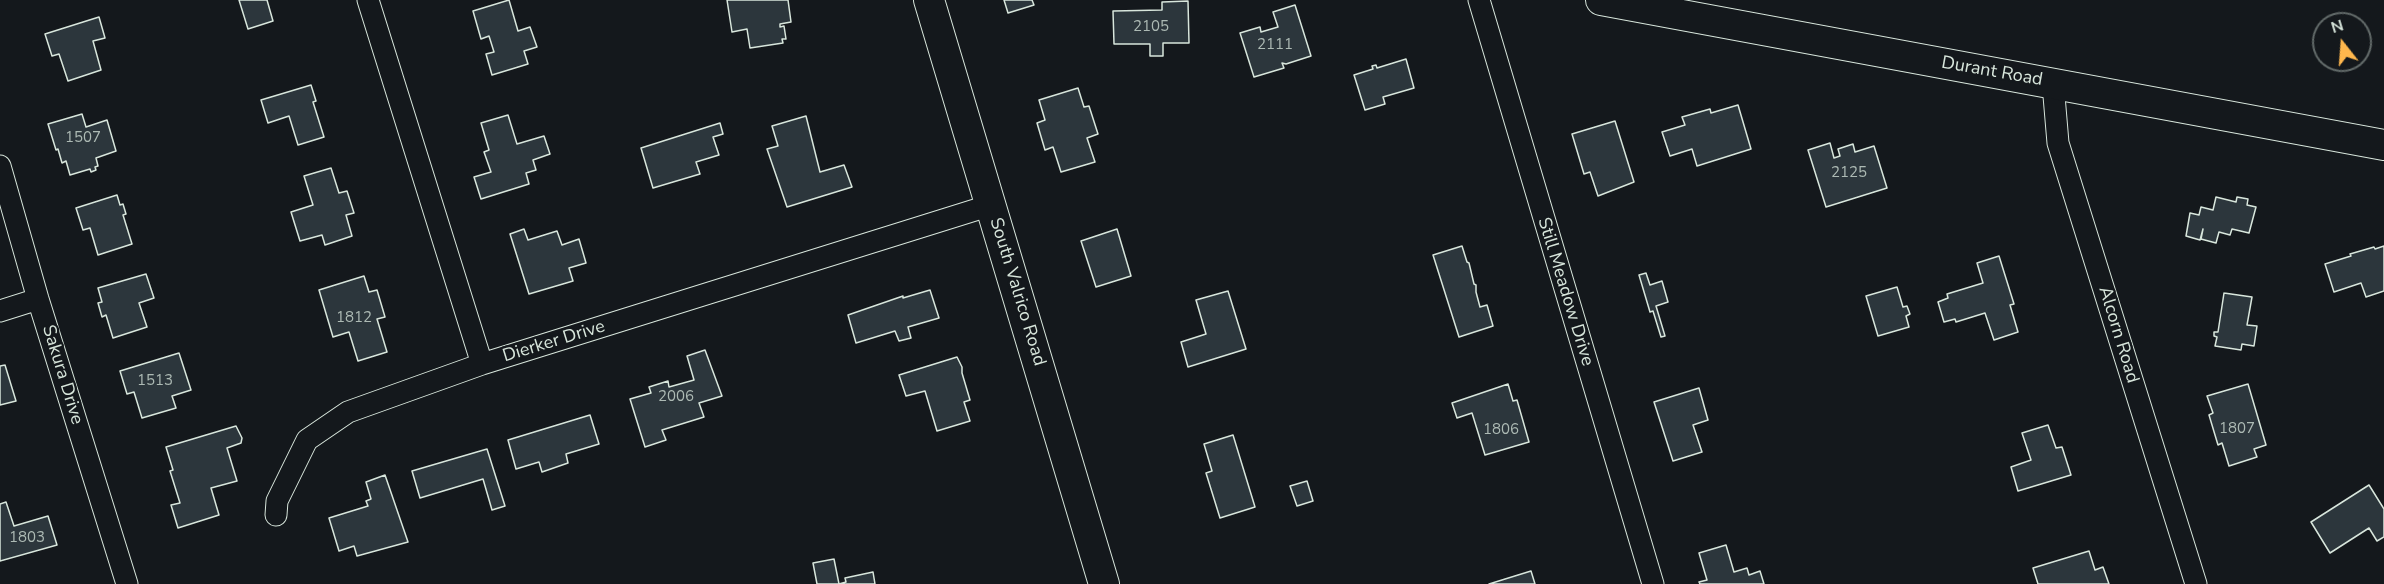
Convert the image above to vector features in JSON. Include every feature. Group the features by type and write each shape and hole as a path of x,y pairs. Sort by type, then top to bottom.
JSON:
{"street":[{"name":"Dierker Drive","path":"368,0 482,364 991,205"},
{"name":"South Valrico Road","path":"929,0 1104,584"},
{"name":"Still Meadow Drive","path":"1479,0 1653,584"},
{"name":"Durant Road","path":"1601,0 2384,145"},
{"name":"Alcorn Road","path":"2053,84 2058,143 2196,584"},
{"name":"Sakura Drive","path":"0,165 38,299 127,584"},
{"path":"0,311 38,299"},
{"path":"276,515 277,501 307,440 348,412 482,364"}],"building":[{"path":"239,0 267,0 273,21 248,29"},
{"path":"509,0 518,31 530,27 537,47 524,51 528,64 492,75 486,54 494,52 489,36 481,39 473,11"},
{"path":"727,0 788,0 791,22 780,24 780,27 784,26 786,39 782,39 783,43 750,48 747,29 732,32"},
{"path":"1004,0 1032,0 1034,5 1008,13"},
{"path":"1188,1 1189,43 1163,43 1163,56 1150,56 1150,44 1114,44 1113,11 1162,10 1162,2"},
{"path":"1295,5 1311,56 1286,64 1282,63 1284,68 1254,77 1240,33 1260,27 1261,32 1278,27 1273,12"},
{"path":"99,17 105,38 93,41 101,70 68,81 59,54 52,56 45,34"},
{"path":"1406,59 1414,88 1383,97 1385,104 1365,110 1354,75 1373,69 1372,66 1376,65 1377,68"},
{"path":"311,85 316,101 313,102 324,137 298,145 289,116 268,123 261,100"},
{"path":"1078,88 1084,107 1089,106 1098,134 1087,138 1095,162 1061,172 1053,147 1045,150 1037,123 1045,120 1039,100"},
{"path":"1738,105 1751,149 1697,166 1692,149 1670,156 1662,132 1685,125 1682,117 1710,109 1711,113"},
{"path":"82,114 86,127 107,120 116,151 96,158 98,166 95,167 96,170 91,172 90,169 70,175 66,161 62,163 58,149 56,150 48,124"},
{"path":"508,115 517,144 544,136 550,154 533,160 536,170 526,173 529,184 481,199 474,177 491,172 484,152 489,150 481,123"},
{"path":"806,116 820,172 844,165 852,187 787,207 767,149 778,146 772,126"},
{"path":"1615,121 1634,182 1598,196 1590,172 1584,174 1572,134"},
{"path":"720,123 723,134 713,137 719,155 696,162 700,174 653,188 641,148"},
{"path":"1830,143 1834,158 1840,156 1838,149 1853,144 1855,152 1874,146 1887,188 1826,207 1808,150"},
{"path":"331,168 339,193 347,191 354,213 346,215 352,236 325,245 322,235 300,241 291,212 313,205 304,176"},
{"path":"117,195 120,205 123,204 126,214 123,215 132,244 98,255 90,228 83,230 76,208"},
{"path":"2216,197 2236,202 2237,197 2248,199 2247,205 2256,207 2249,233 2232,229 2230,235 2219,232 2216,243 2201,239 2203,229 2200,240 2186,236 2190,213 2199,215 2201,207 2213,210"},
{"path":"524,229 528,240 557,231 562,245 579,239 586,263 569,268 573,281 529,294 510,234"},
{"path":"1117,229 1131,276 1096,287 1081,241"},
{"path":"1462,246 1476,285 1480,307 1487,305 1493,326 1459,337 1433,255"},
{"path":"2384,246 2384,291 2366,297 2361,283 2334,292 2325,264 2351,256 2350,254"},
{"path":"1999,256 2014,304 2010,305 2018,332 1994,340 1985,313 1956,322 1955,319 1944,322 1938,302 1948,298 1947,294 1983,283 1977,263"},
{"path":"1646,273 1650,285 1662,281 1668,302 1656,306 1665,336 1661,337 1653,311 1650,312 1639,275"},
{"path":"146,274 154,298 139,303 147,327 113,338 106,315 102,317 98,303 102,302 98,288"},
{"path":"364,276 369,292 377,290 385,317 377,319 387,352 358,361 349,332 333,337 319,290"},
{"path":"1897,287 1903,307 1907,306 1910,314 1906,316 1909,327 1878,336 1866,296"},
{"path":"930,290 939,318 908,327 911,338 899,341 895,331 856,343 848,315 903,296 903,298"},
{"path":"1228,291 1246,349 1188,367 1181,342 1206,334 1196,300"},
{"path":"2224,293 2252,297 2247,325 2257,326 2254,346 2242,344 2241,350 2215,346 2217,337 2214,336 2214,332 2218,332"},
{"path":"705,350 722,396 699,403 704,417 662,430 666,440 645,447 630,399 651,393 649,387 668,381 669,387 694,380 687,356"},
{"path":"179,353 191,390 172,396 176,408 142,418 134,392 127,394 120,371"},
{"path":"957,357 962,367 970,400 964,402 970,421 937,431 925,391 906,396 899,375"},
{"path":"5,365 16,401 0,405 0,366"},
{"path":"1508,384 1513,401 1517,400 1529,442 1485,455 1472,413 1457,418 1452,403"},
{"path":"2248,384 2266,445 2254,449 2257,457 2229,466 2222,443 2218,445 2209,415 2213,413 2207,396"},
{"path":"1699,388 1708,420 1693,425 1702,452 1673,461 1654,402"},
{"path":"590,415 599,444 566,454 568,463 542,472 539,462 516,469 508,440"},
{"path":"2048,425 2056,448 2062,447 2071,475 2018,491 2011,467 2031,460 2022,433"},
{"path":"236,426 242,438 241,443 227,448 237,481 211,488 219,515 178,528 171,505 180,503 170,471 173,470 166,447"},
{"path":"1233,435 1255,507 1220,518 1206,473 1212,471 1204,444"},
{"path":"487,449 505,506 492,510 483,479 420,498 412,471"},
{"path":"385,475 408,542 357,556 354,546 339,551 329,518 368,506 366,501 371,499 366,482"},
{"path":"1307,481 1313,501 1297,506 1290,486"},
{"path":"2369,485 2384,509 2384,537 2377,541 2369,528 2330,553 2311,522"},
{"path":"6,502 14,526 48,516 57,545 0,561 0,504"},
{"path":"1726,545 1734,572 1747,568 1749,575 1760,571 1764,584 1700,584 1699,582 1707,580 1699,553"},
{"path":"2089,551 2095,570 2103,567 2109,584 2038,584 2033,568"},
{"path":"834,559 839,584 817,584 813,563"},
{"path":"1531,571 1535,584 1489,584"},
{"path":"873,572 875,584 839,584 846,582 845,578"}]}
